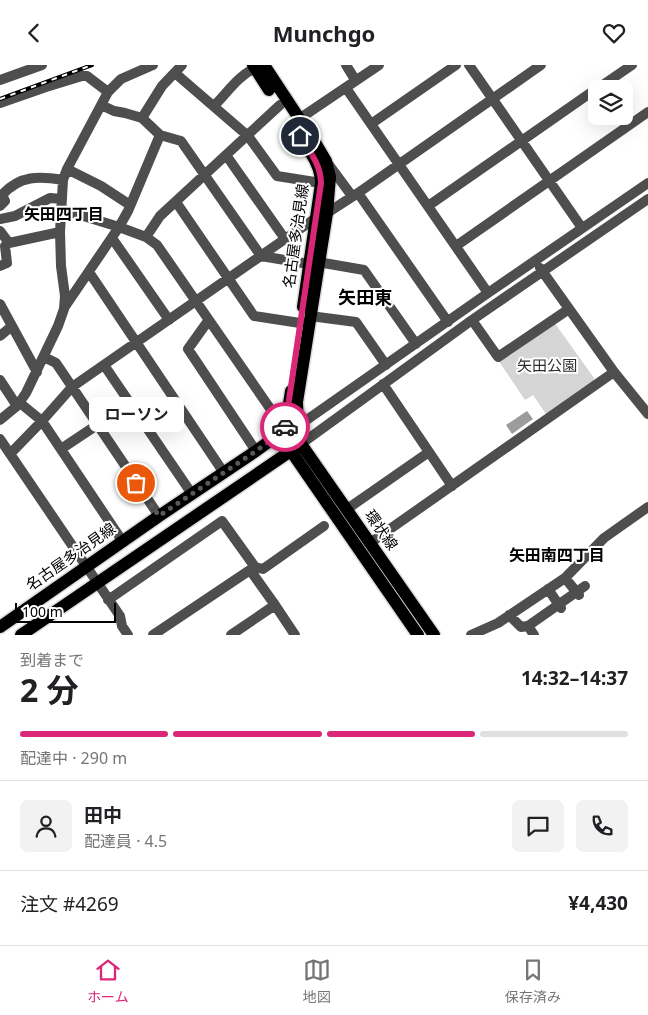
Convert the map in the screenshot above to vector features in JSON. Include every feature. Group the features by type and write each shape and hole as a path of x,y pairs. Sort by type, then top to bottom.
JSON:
{"main road":[{"name":"名古屋多治見線","path":"257,66 317,165 321,176 321,216"},
{"name":"名古屋多治見線","path":"257,66 299,119 324,158 330,177 321,216 285,430 296,447"},
{"name":"名古屋多治見線","path":"296,447 298,426 297,402 305,319"},
{"path":"285,430 298,426"},
{"name":"名古屋多治見線","path":"0,627 285,430"},
{"path":"21,635 296,447"},
{"name":"環状線","path":"296,447 347,509 434,635"},
{"name":"環状線","path":"296,447 418,635"}],"street":[{"path":"0,80 42,65"},
{"path":"64,309 65,296 61,266 60,232 63,181 67,169 108,92 126,72 138,65"},
{"path":"121,79 153,65"},
{"path":"346,65 356,81"},
{"path":"299,119 379,65"},
{"path":"371,124 456,65"},
{"path":"469,65 548,182 582,228"},
{"path":"10,454 72,387 284,239 355,195 541,65"},
{"path":"610,80 632,65"},
{"path":"214,107 241,77 257,66"},
{"path":"142,118 162,87 179,69 214,107 248,136 277,176 321,183"},
{"path":"0,103 82,76 87,76 108,92"},
{"path":"346,88 488,293"},
{"path":"428,207 588,95"},
{"path":"101,105 114,111 142,118 160,135 181,141 261,256 364,269 416,344"},
{"path":"146,237 160,216 280,105"},
{"path":"456,246 648,112"},
{"path":"0,420 19,404 37,372 64,309 120,227 160,135"},
{"path":"226,155 284,239"},
{"path":"324,158 355,195 448,322"},
{"path":"67,169 101,186 130,205"},
{"path":"0,206 6,201 2,195 16,183 40,177 63,181"},
{"path":"298,426 648,183"},
{"path":"0,219 15,216 50,198 146,237 156,245 285,430"},
{"path":"296,447 472,320 648,199"},
{"path":"176,202 254,316 356,322 386,365"},
{"path":"0,231 9,243"},
{"path":"0,266 7,263 5,246 9,243 60,232"},
{"path":"112,238 169,320"},
{"path":"535,260 614,372 648,414"},
{"path":"89,272 224,473"},
{"path":"0,304 37,372"},
{"path":"472,320 498,357 569,309"},
{"path":"208,321 188,349 256,451"},
{"path":"0,336 12,326"},
{"path":"44,357 56,363 159,516"},
{"path":"104,365 192,494"},
{"path":"370,543 614,372"},
{"path":"0,380 19,404 42,421 123,542"},
{"path":"383,384 452,486"},
{"path":"61,449 97,425"},
{"path":"0,439 120,617 122,626 128,635"},
{"path":"347,509 429,452"},
{"path":"474,633 498,623 565,578 604,538 648,507"},
{"path":"108,600 222,521 295,635"},
{"path":"153,635 252,569 263,569 324,526"},
{"path":"509,615 521,627 531,631 582,591 565,578"},
{"path":"548,589 561,608"},
{"path":"231,635 275,605"},
{"path":"474,633 496,618"}],"green space":[{"name":"矢田公園","path":"554,322 594,378 594,381 546,414 533,395 525,400 498,360"}],"shaded area":[{"path":"527,411 533,419 512,434 506,425"}],"railway":[{"path":"0,99 92,65"}],"way so far":[{"path":"136,483 159,516 256,451 285,430 285,427"}],"place":[{"name":"ローソン","path":"136,483"}],"district":[{"name":"矢田四丁目","path":"64,214"},
{"name":"矢田東","path":"365,298"},
{"name":"矢田南四丁目","path":"557,555"}],"route":[{"path":"285,427 321,183 321,176 317,165 300,136"}]}
